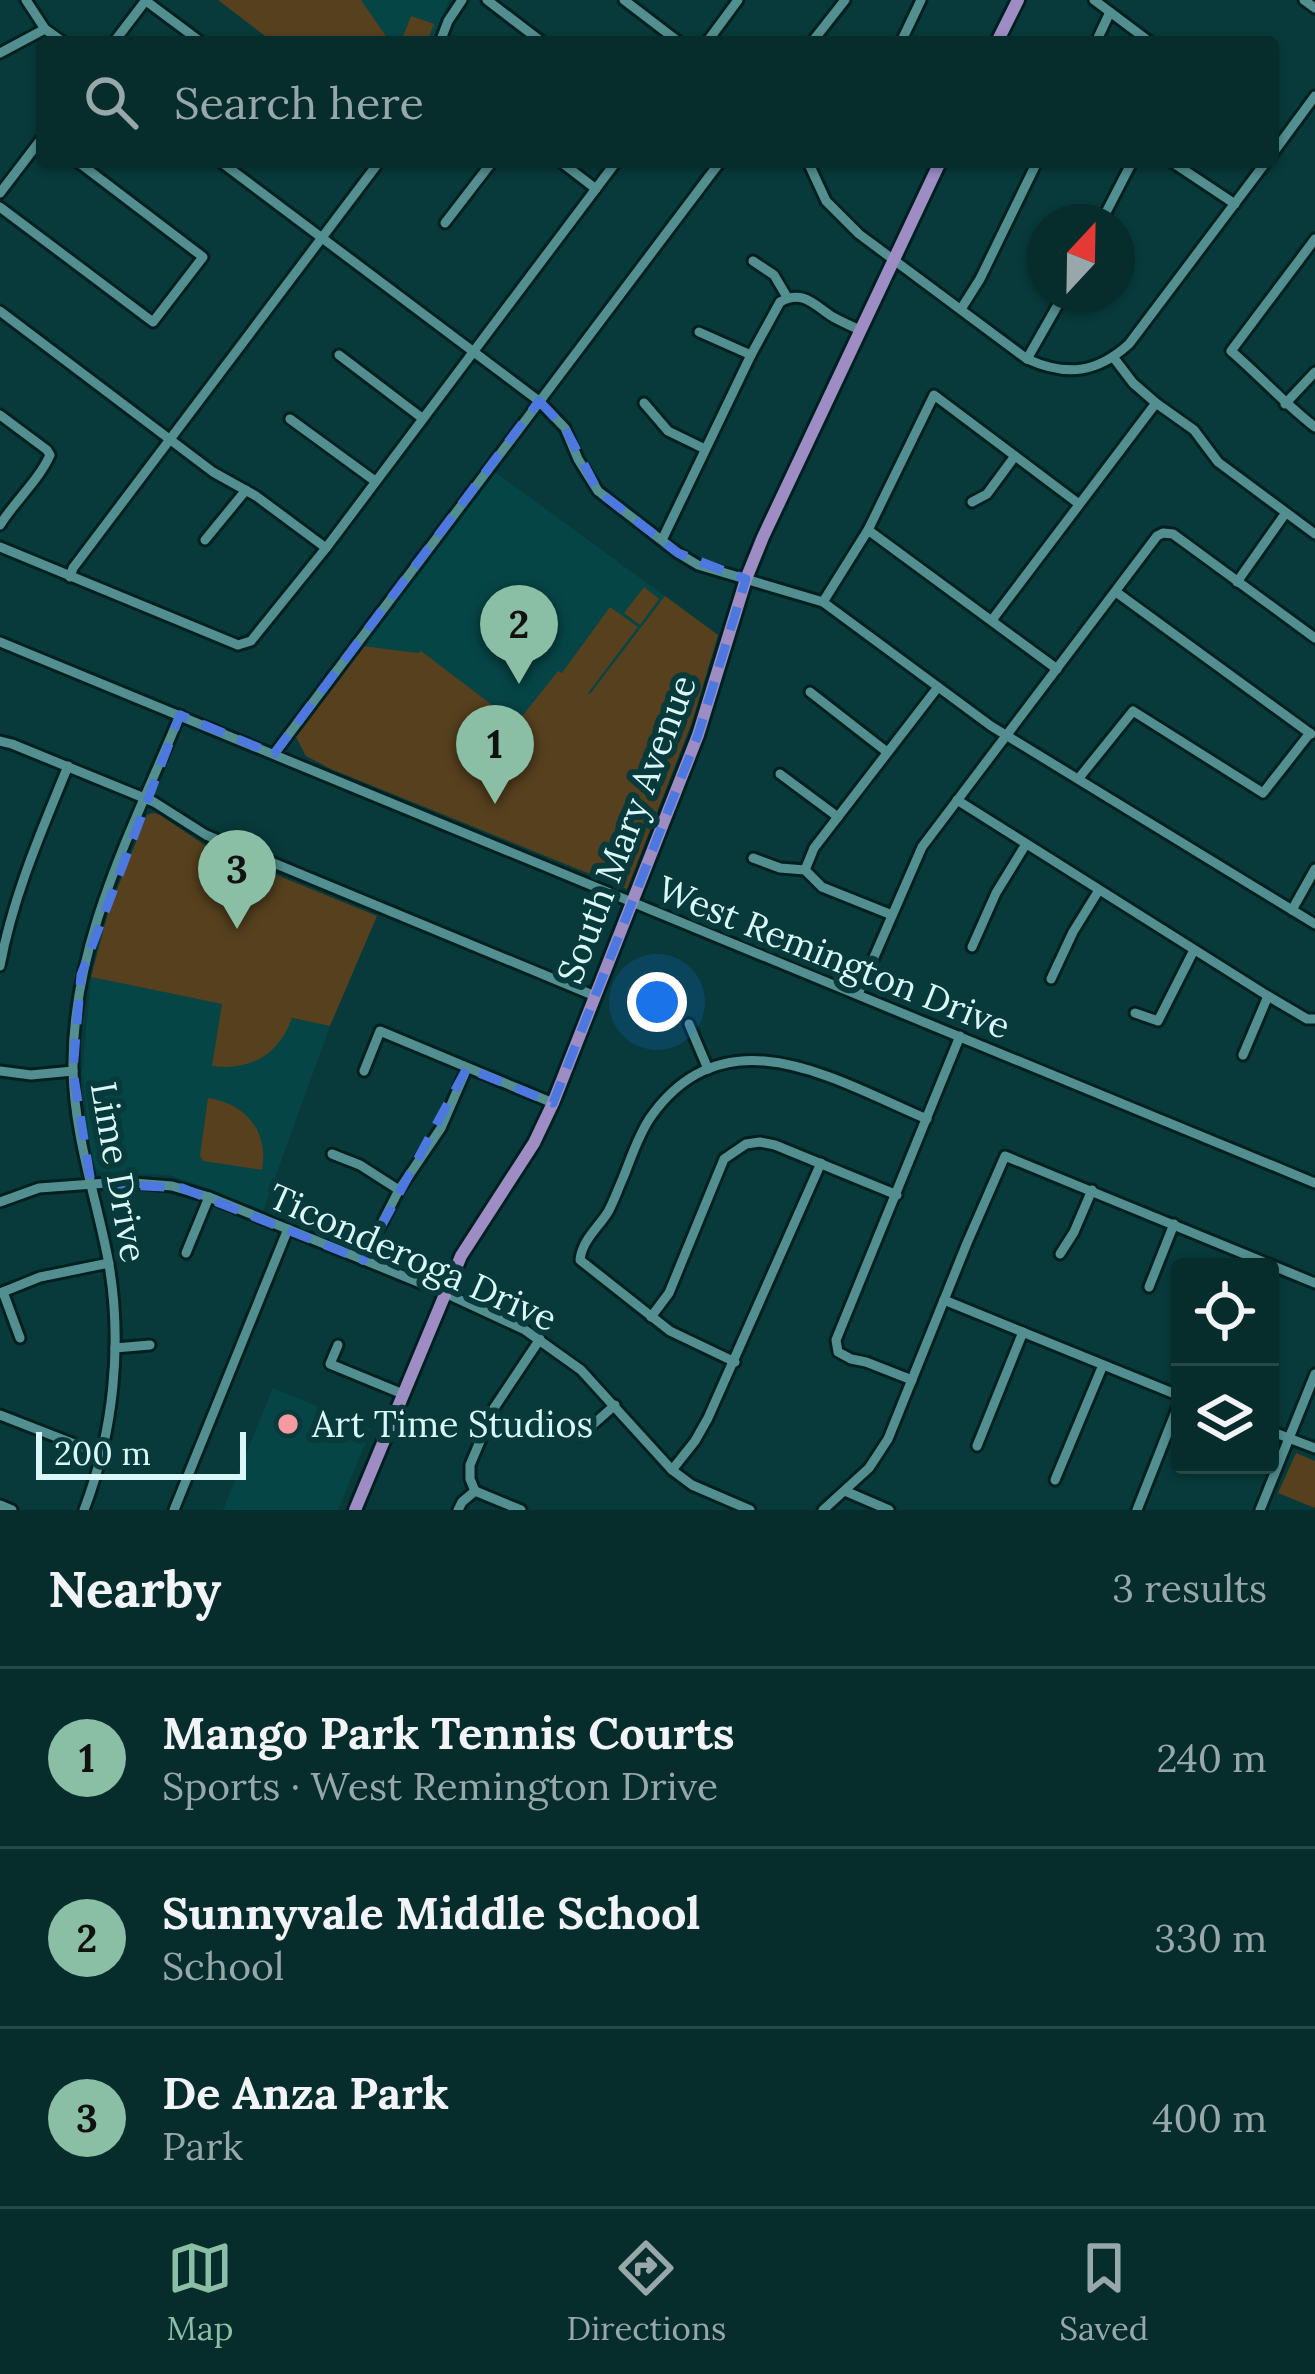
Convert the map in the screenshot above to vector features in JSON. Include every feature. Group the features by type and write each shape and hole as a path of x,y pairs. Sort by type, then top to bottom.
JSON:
{"main road":[{"path":"1001,36 1018,0"},
{"name":"South Mary Avenue","path":"355,1510 461,1256 534,1143 553,1103 698,735 746,579 786,484 937,168"}],"street":[{"path":"26,0 55,36"},
{"path":"119,36 146,0 192,36"},
{"path":"442,36 462,0"},
{"path":"487,0 534,36"},
{"path":"624,0 671,36"},
{"path":"711,36 738,0"},
{"path":"817,36 845,0"},
{"path":"904,0 919,4 904,36"},
{"path":"1094,0 1142,36"},
{"path":"1304,0 1315,8"},
{"path":"1099,36 1110,12"},
{"path":"0,53 45,28"},
{"path":"1279,135 1315,96"},
{"path":"0,193 36,146"},
{"path":"0,207 153,322 203,257 86,168"},
{"path":"229,168 538,401 565,428 598,491 662,540 698,565 824,602 1006,734 1315,924"},
{"path":"70,577 371,168"},
{"path":"445,224 487,168"},
{"path":"569,168 596,189"},
{"path":"0,547 245,645 326,548 612,168"},
{"path":"274,754 715,168"},
{"path":"811,168 826,202 859,234 1028,359 1064,370 1114,358 1129,344 1262,168"},
{"path":"961,309 1034,168"},
{"path":"1110,204 1129,168"},
{"path":"1181,168 1235,204"},
{"path":"1315,239 1231,351 1315,428"},
{"path":"754,261 774,275 787,298"},
{"path":"662,540 773,310 787,298 808,299 860,330"},
{"path":"0,310 213,472 326,548"},
{"path":"1028,359 1054,312"},
{"path":"699,332 751,355"},
{"path":"338,355 422,418"},
{"path":"1114,358 1133,383 1194,430 1218,462 1315,534"},
{"path":"1286,404 1315,372"},
{"path":"824,602 868,530 934,395 1079,504"},
{"path":"644,403 668,431 705,449"},
{"path":"992,620 1156,403"},
{"path":"0,415 50,455 0,525"},
{"path":"290,419 375,482"},
{"path":"973,502 987,494 1016,456"},
{"path":"205,540 246,490"},
{"path":"1237,582 1285,514"},
{"path":"868,530 1057,668"},
{"path":"858,994 922,847 1162,533 1173,534 1315,638"},
{"path":"1079,778 1133,711 1263,793 1312,735 1116,592"},
{"name":"West Remington Drive","path":"0,642 1315,1183"},
{"path":"806,870 814,848 938,687"},
{"path":"810,692 887,752"},
{"name":"Lime Drive","path":"84,1510 110,1403 115,1348 109,1263 73,1071 82,975 116,864 180,715"},
{"path":"0,742 145,798 206,835 595,996"},
{"path":"0,966 22,879 68,766"},
{"path":"780,774 838,817"},
{"path":"957,800 1268,996 1315,1019"},
{"path":"973,947 996,893 1026,844"},
{"path":"753,858 779,868 806,870 823,887 892,915"},
{"path":"1292,910 1315,869"},
{"path":"1051,979 1099,890"},
{"path":"1135,1013 1158,1021 1194,950"},
{"path":"1243,1055 1268,996"},
{"path":"688,1024 708,1069"},
{"path":"364,1071 380,1031 553,1103"},
{"path":"912,1380 843,1356 836,1340 960,1036"},
{"path":"735,1362 676,1335 580,1259 581,1250 609,1210 641,1133 671,1094 708,1069 751,1059 793,1064 927,1119"},
{"path":"363,1260 399,1190 441,1128 466,1068"},
{"path":"0,1071 31,1075 73,1071"},
{"path":"651,1317 669,1293 720,1168 731,1153 753,1142 767,1143 897,1195"},
{"path":"332,1154 399,1190"},
{"path":"823,1510 879,1455 1005,1156 1174,1223 1247,1258"},
{"path":"672,1470 695,1441 735,1362 820,1163"},
{"name":"Ticonderoga Drive","path":"1,1199 39,1188 160,1184 208,1197 445,1293 540,1339 581,1370 672,1470 692,1485 750,1510"},
{"path":"1060,1254 1091,1190"},
{"path":"186,1253 208,1197"},
{"path":"1149,1287 1174,1223"},
{"path":"174,1510 288,1229"},
{"path":"20,1338 2,1292 40,1277 109,1263"},
{"path":"1279,1271 1315,1283"},
{"path":"944,1300 1171,1395"},
{"path":"977,1446 1023,1332"},
{"path":"521,1510 475,1491 470,1465 494,1408 540,1339"},
{"path":"115,1348 150,1345"},
{"path":"338,1345 330,1364 403,1394"},
{"path":"1054,1480 1103,1365"},
{"path":"1260,1510 1315,1374"},
{"path":"580,1436 615,1405"},
{"path":"0,1415 100,1454"},
{"path":"1138,1510 1171,1423"},
{"path":"1279,1434 1315,1448"},
{"path":"458,1510 475,1491"},
{"path":"845,1492 889,1510"},
{"path":"0,1505 12,1510"}],"highlighted area":[{"path":"539,401 565,428 598,491 678,553 746,579 698,735 553,1103 467,1068 363,1260 182,1188 91,1183 84,1151 73,1071 81,975 180,715 274,754"}],"shaded area":[{"path":"218,0 449,0 436,36 265,36"},
{"path":"218,0 361,0 386,36 265,36"},
{"path":"411,16 434,24 429,36 403,36"},
{"path":"495,472 718,635 692,722 627,889 331,769 306,756 295,735"},
{"path":"644,587 659,599 640,625 624,613"},
{"path":"665,596 718,635 692,722 627,889 331,769 306,756 295,735 362,646 421,651 500,711 520,719 558,671 562,673 610,607 638,627 590,694"},
{"path":"153,813 206,846 377,916 330,1026 292,1018 279,1042 261,1058 239,1066 212,1066 222,1004 91,977 109,909 147,815"},
{"path":"91,977 330,1026 263,1211 169,1175 100,1172 92,1165 82,1072"},
{"path":"208,1098 233,1106 252,1121 262,1143 262,1170 203,1161"},
{"path":"273,1388 371,1429 338,1510 223,1510"},
{"path":"1296,1453 1315,1461 1315,1508 1278,1493"}],"place":[{"name":"Sunnyvale Middle School","path":"519,684"},
{"name":"Mango Park Tennis Courts","path":"495,804"},
{"name":"De Anza Park","path":"237,929"},
{"name":"Art Time Studios","path":"288,1424"}]}
